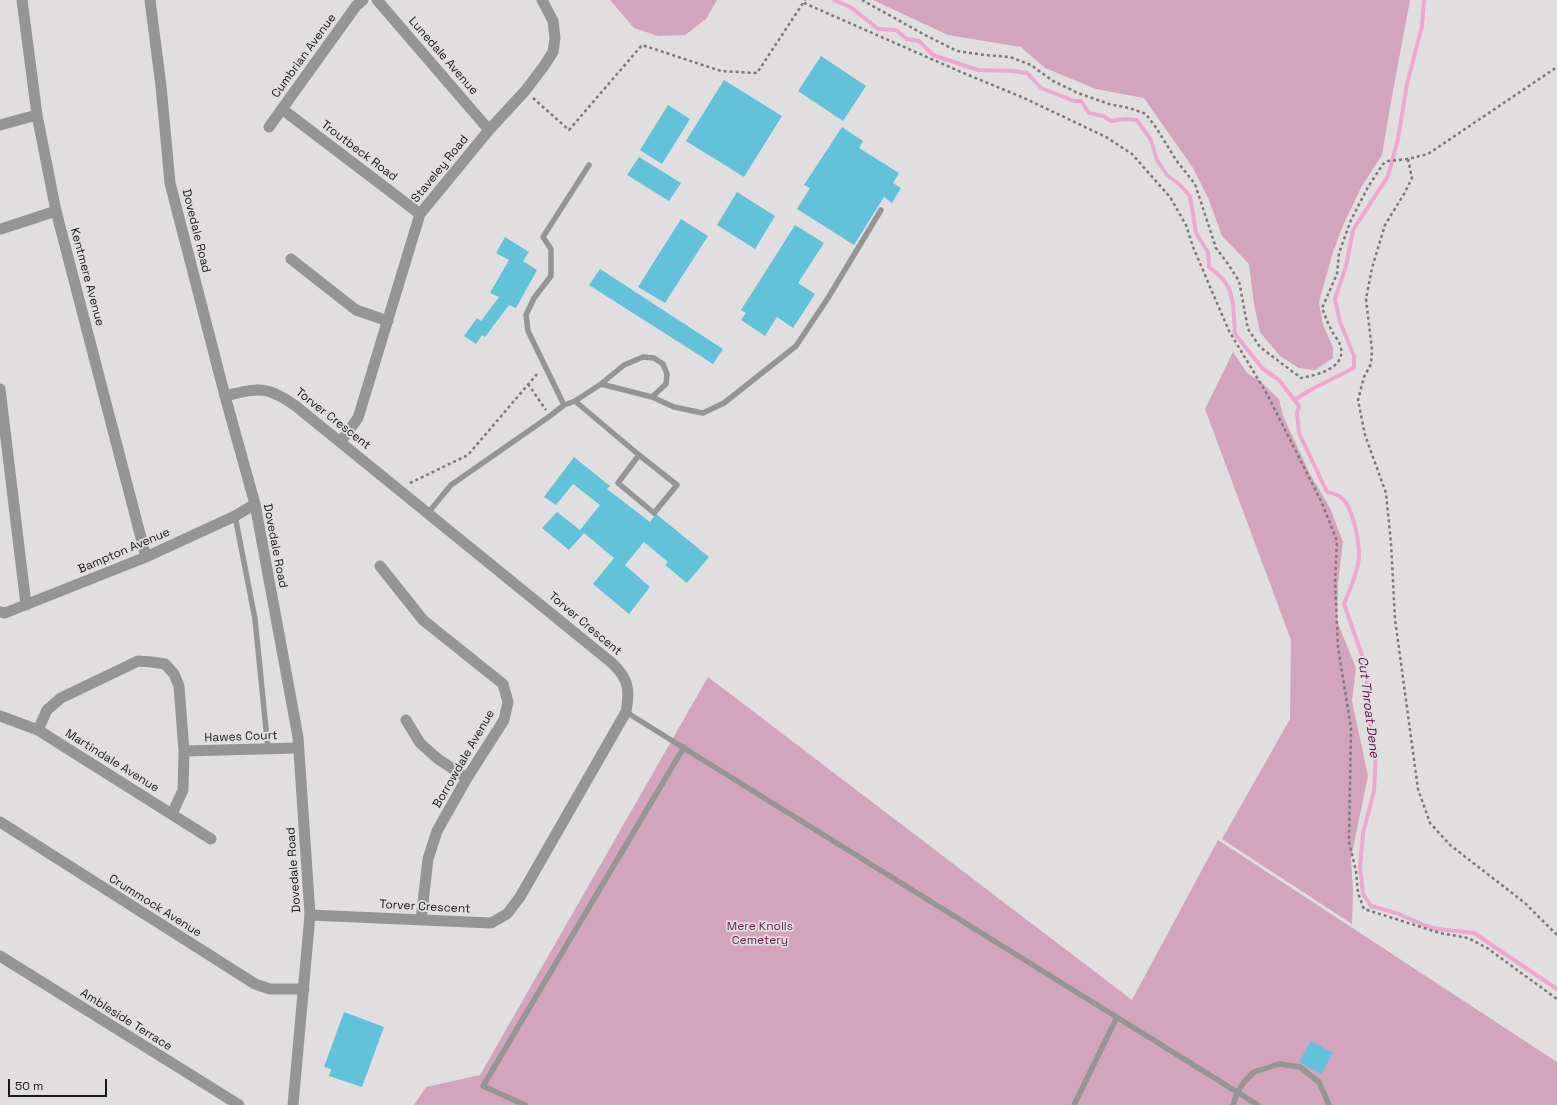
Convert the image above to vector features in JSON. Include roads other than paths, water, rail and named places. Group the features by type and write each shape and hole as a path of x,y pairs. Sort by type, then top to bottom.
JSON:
{"street":[{"name":"Kentmere Avenue","path":"22,0 37,115 56,211 146,557"},
{"name":"Dovedale Road","path":"150,0 161,86 170,184 225,396 255,504 298,737 310,915 294,1105"},
{"name":"Cumbrian Avenue","path":"269,128 356,6 363,0"},
{"name":"Lunedale Avenue","path":"377,0 489,130"},
{"name":"Staveley Road","path":"341,441 358,418 420,214 489,130 525,91 553,52 556,38 553,21 542,0"},
{"name":"Troutbeck Road","path":"282,109 420,214"},
{"path":"0,125 37,115"},
{"path":"1,229 56,211"},
{"path":"291,259 356,310 388,321"},
{"path":"0,389 26,605"},
{"name":"Torver Crescent","path":"225,396 254,389 267,390 284,397 341,441 612,663 621,672 627,684 629,697 626,712 520,897 507,914 491,923 310,915"},
{"name":"Bampton Avenue","path":"0,612 5,613 146,557 235,516 255,504"},
{"name":"Borrowdale Avenue","path":"380,566 423,620 503,684 508,702 504,720 467,778 437,831 428,859 421,920"},
{"path":"38,730 47,710 61,698 138,661 165,664 174,674 179,686 184,751 182,790 172,814"},
{"name":"Martindale Avenue","path":"0,716 38,730 211,839"},
{"path":"406,720 420,743 438,759 467,778"},
{"name":"Hawes Court","path":"184,751 298,748"},
{"name":"Crummock Avenue","path":"0,822 255,984 270,989 304,989"},
{"name":"Ambleside Terrace","path":"0,956 239,1105"}],"lane":[{"path":"564,405 528,331 526,315 534,298 551,276 551,249 544,237 589,165"},
{"path":"601,384 652,397 674,407 703,413 724,403 796,346 828,298 881,210"},
{"path":"428,513 451,485 564,405 575,401 601,384 624,365 643,357 654,358 663,364 667,374 666,384 652,397"},
{"path":"575,401 677,485 654,513 618,483 639,455"},
{"path":"235,516 255,620 268,749"},
{"path":"626,712 1258,1105"},
{"path":"525,1105 483,1086 684,747"},
{"path":"1074,1105 1117,1017"},
{"path":"1233,1105 1237,1093 1244,1082 1254,1072 1279,1064 1300,1067 1319,1082 1329,1105"}],"waterway":[{"name":"Cut Throat Dene","path":"834,0 852,8 878,29 896,30 907,39 919,41 933,55 978,70 1027,73 1041,88 1074,101 1081,101 1089,113 1103,116 1111,121 1125,119 1137,120 1151,140 1157,160 1167,175 1180,185 1190,196 1196,233 1208,252 1209,267 1221,277 1229,288 1233,303 1235,334 1262,368 1279,380 1299,406 1297,413 1299,433 1327,492 1338,495 1344,500 1354,523 1359,556 1357,568 1344,604 1364,661 1367,679 1366,708 1376,753 1374,791 1363,833 1360,867 1363,894 1371,906 1396,913 1424,925 1437,929 1474,933 1557,989"},
{"path":"1294,400 1354,368 1354,356 1340,322 1335,299 1346,266 1353,230 1388,176 1398,139 1407,84 1422,26 1424,0"}],"park label":[{"name":"Mere Knolls Cemetery","path":"760,934"}]}
